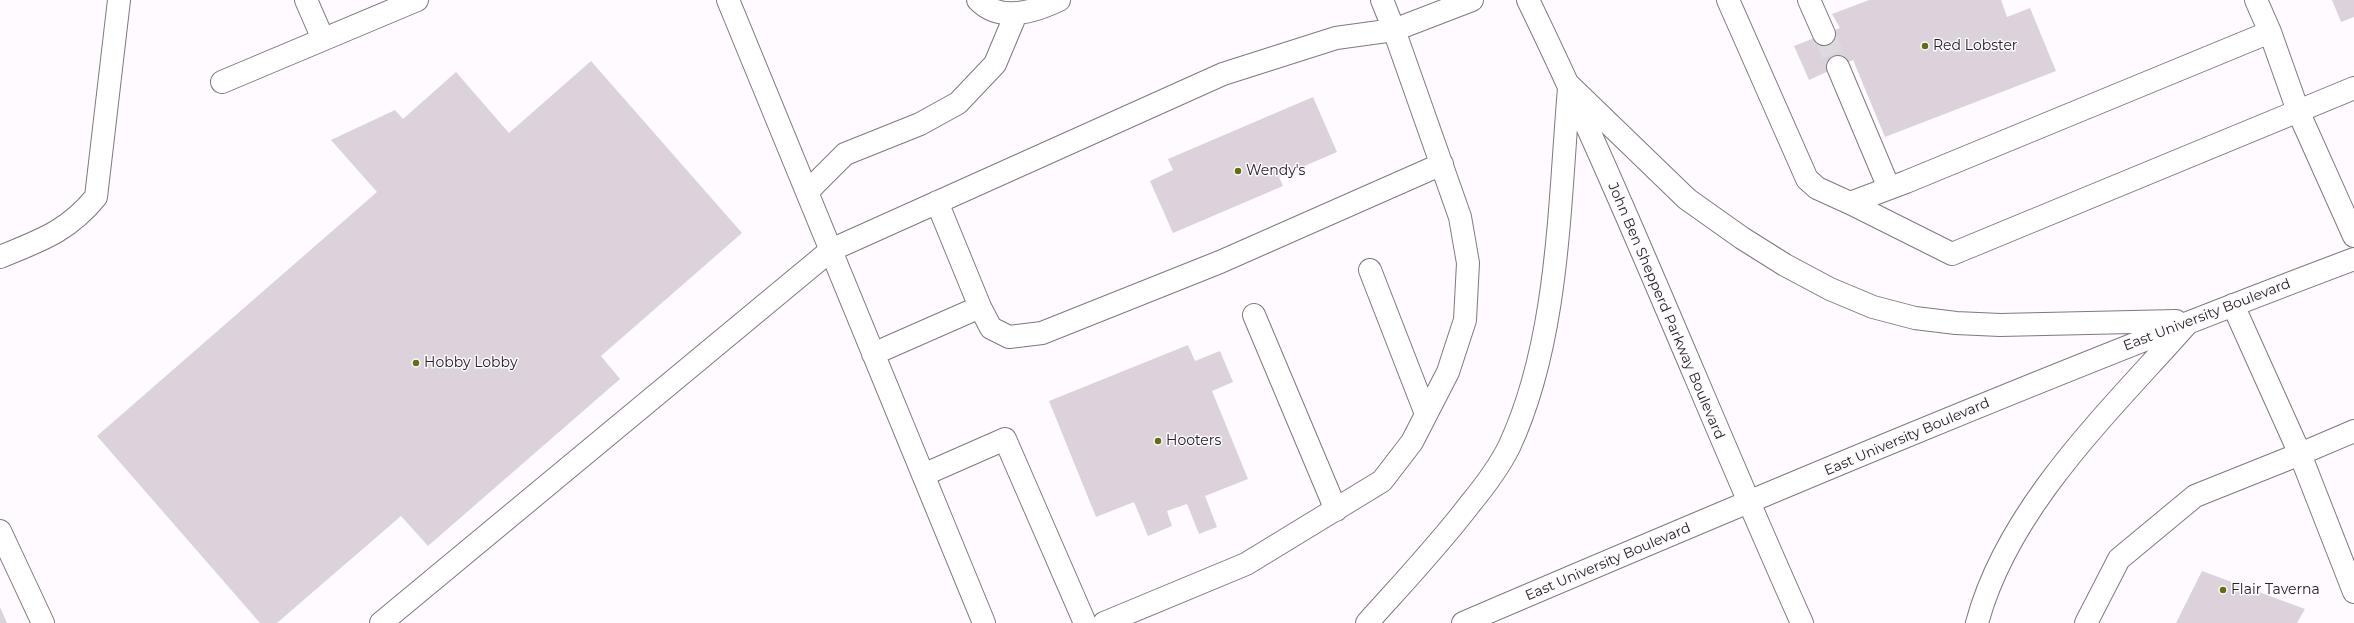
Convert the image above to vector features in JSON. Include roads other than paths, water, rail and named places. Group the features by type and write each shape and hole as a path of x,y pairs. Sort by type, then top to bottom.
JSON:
{"main road":[{"path":"0,257 58,232 83,213 96,197 119,0"},
{"path":"306,0 323,39"},
{"path":"222,82 417,0"},
{"path":"728,0 984,623"},
{"path":"978,0 997,12 1016,14 1059,0"},
{"path":"1104,623 1246,564 1382,481 1412,442 1448,372 1465,320 1468,263 1460,217 1382,0"},
{"path":"381,623 831,250 1223,74 1336,38 1394,30 1472,0"},
{"name":"John Ben Shepperd Parkway Boulevard","path":"1528,0 1569,85 1748,503 1802,623"},
{"path":"1809,0 1824,34"},
{"path":"2256,0 2270,32 2298,111 2354,236"},
{"path":"1734,2 1807,179 1817,188 1952,254 2354,88"},
{"path":"807,192 845,154 920,124 958,103 995,64 1016,14"},
{"path":"1850,203 2270,32"},
{"path":"1838,68 1889,188"},
{"path":"1569,85 1687,198 1742,238 1785,265 1830,289 1873,307 1915,318 1956,323 2000,325 2190,321"},
{"path":"1367,623 1453,526 1483,487 1508,448 1526,403 1538,362 1552,292 1569,85"},
{"path":"937,202 980,307 992,328 1009,337 1042,332 1220,262 1442,164"},
{"name":"East University Boulevard","path":"1463,623 1748,503 2190,321 2354,259"},
{"path":"1370,270 1426,414"},
{"path":"2232,305 2300,454 2354,592"},
{"path":"874,354 980,307"},
{"path":"1254,315 1336,510"},
{"path":"1977,623 1996,570 2031,507 2059,470 2190,321"},
{"path":"2086,623 2119,559 2195,496 2354,431"},
{"path":"923,475 1006,439 1085,623"},
{"path":"0,531 43,623"}],"tunnel":[{"path":"1824,34 1838,67"}],"place":[{"name":"Red Lobster","path":"1925,46"},
{"name":"Wendy's","path":"1238,171"},
{"name":"Hobby Lobby","path":"416,363"},
{"name":"Hooters","path":"1158,441"},
{"name":"Flair Taverna","path":"2223,590"}]}
